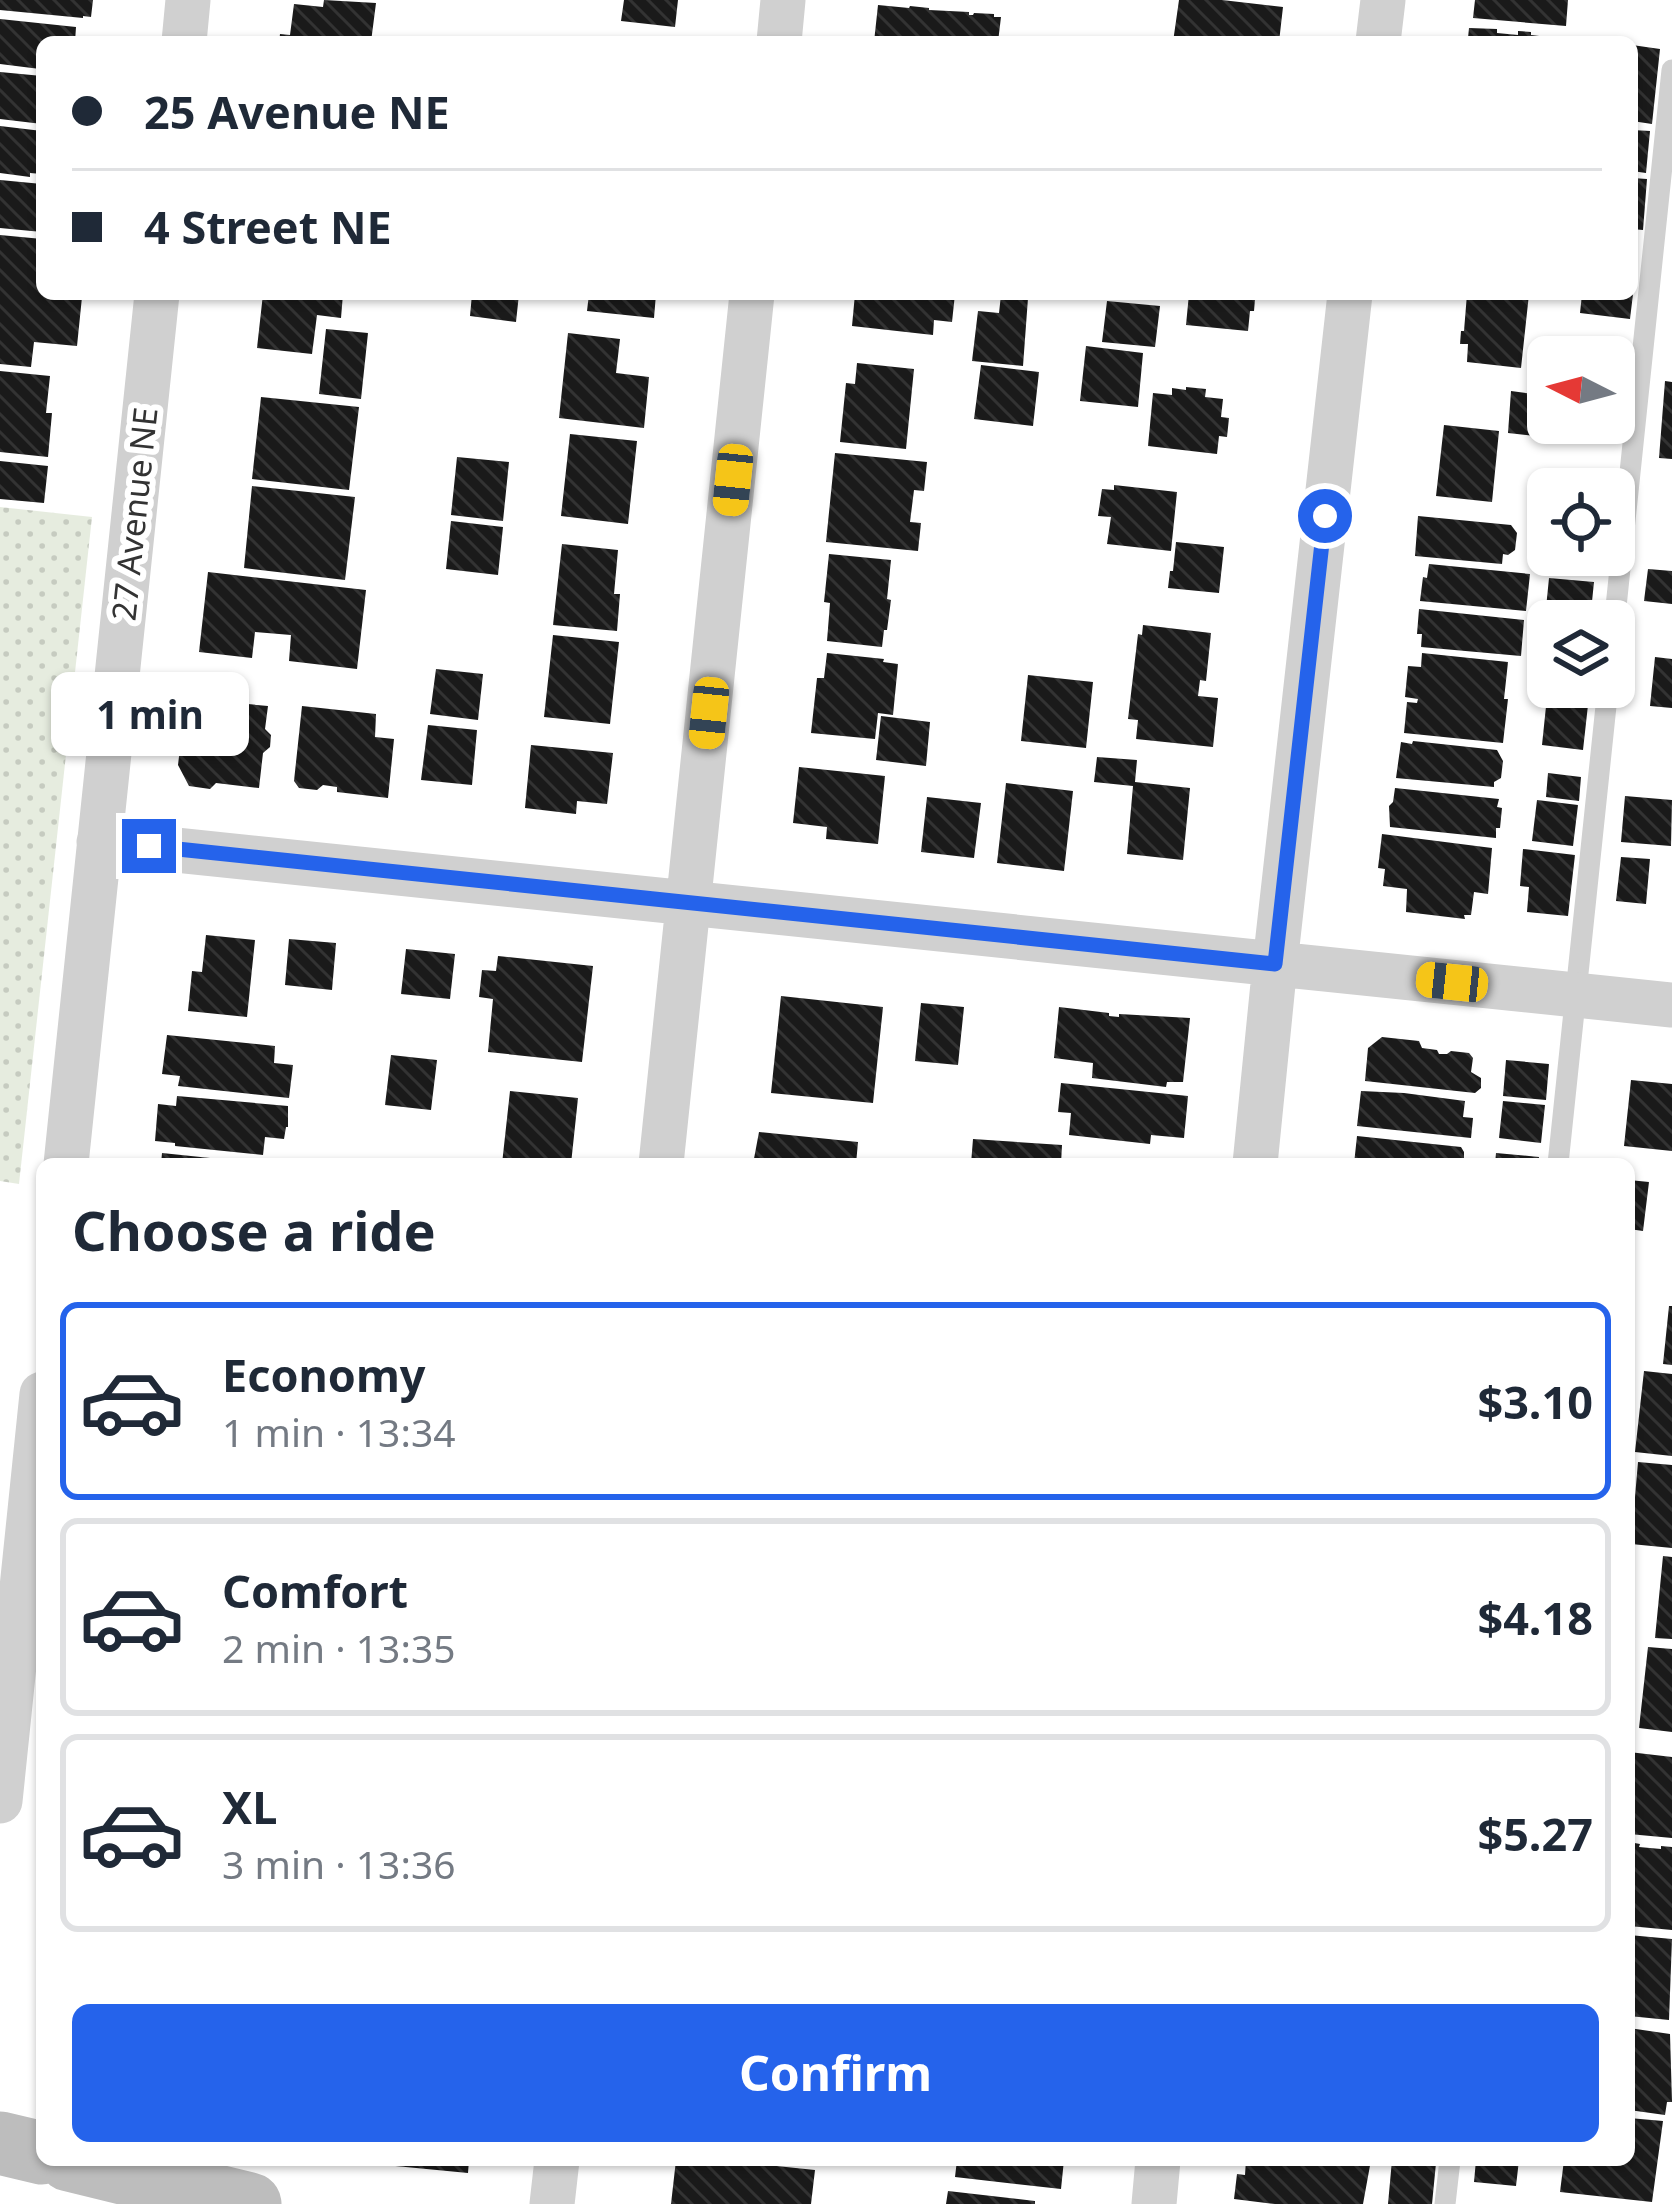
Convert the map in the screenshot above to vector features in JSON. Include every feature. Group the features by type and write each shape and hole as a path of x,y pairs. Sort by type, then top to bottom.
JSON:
{"main road":[{"path":"0,2143 36,2152"},
{"path":"94,2166 250,2204"}],"street":[{"path":"185,36 188,0"},
{"path":"780,36 783,0"},
{"path":"1379,36 1383,0"},
{"name":"27 Avenue NE","path":"67,1158 156,300"},
{"path":"662,1158 751,300"},
{"path":"1256,1158 1349,300"},
{"path":"99,842 1672,1005"},
{"path":"0,1801 36,1452"},
{"path":"552,2204 555,2166"},
{"path":"1154,2204 1157,2166"}],"lane":[{"path":"1617,600 1672,70"},
{"path":"1559,1158 1606,708"},
{"path":"1445,2204 1449,2166"}],"shaded area":[{"path":"0,507 92,517 19,1184 0,1181"}],"building":[{"path":"0,0 93,0 91,17 83,18 0,10"},
{"path":"324,0 376,3 372,36 280,36 290,35 294,4 323,7"},
{"path":"624,0 678,0 675,27 621,21"},
{"path":"1179,0 1283,7 1280,36 1174,36"},
{"path":"1475,0 1568,0 1566,26 1473,18"},
{"path":"878,5 1001,17 999,36 875,36"},
{"path":"0,19 76,27 75,36 36,36 36,68 0,64"},
{"path":"1469,28 1539,36 1468,36"},
{"path":"1638,46 1660,49 1652,124 1638,122"},
{"path":"0,72 36,75 36,123 0,119"},
{"path":"0,126 36,130 36,174 0,173"},
{"path":"1638,130 1650,131 1646,173 1638,172"},
{"path":"1638,178 1647,179 1643,230 1638,230"},
{"path":"0,180 36,183 36,231 0,228"},
{"path":"0,235 36,238 36,300 82,300 77,346 34,342 31,367 0,364"},
{"path":"262,300 342,300 341,318 317,315 312,354 257,348"},
{"path":"471,300 518,300 516,322 470,316"},
{"path":"588,300 656,300 654,318 587,311"},
{"path":"854,300 954,300 952,322 934,320 933,335 852,326"},
{"path":"1000,300 1028,300 1023,366 972,361 978,311 999,313"},
{"path":"1188,300 1255,300 1248,331 1186,325"},
{"path":"1467,300 1528,300 1521,368 1467,362 1468,344 1460,344"},
{"path":"1581,300 1632,300 1630,319 1580,313"},
{"path":"1107,301 1160,306 1155,347 1102,342"},
{"path":"326,329 368,333 361,399 319,394"},
{"path":"568,333 620,339 616,373 649,377 644,428 559,418"},
{"path":"1086,346 1143,353 1138,407 1080,401"},
{"path":"857,363 914,369 906,449 840,442 846,383 855,384"},
{"path":"981,365 1039,372 1033,426 974,419"},
{"path":"0,371 50,376 48,457 0,452"},
{"path":"1665,381 1672,382 1672,459 1659,458"},
{"path":"1172,388 1206,389 1205,397 1223,399 1221,417 1229,418 1227,437 1219,436 1217,454 1148,446 1153,393 1172,395"},
{"path":"1511,391 1527,393 1527,435 1508,433"},
{"path":"261,397 359,407 349,490 252,479"},
{"path":"1444,425 1499,431 1492,502 1436,496"},
{"path":"570,434 637,441 628,524 561,516"},
{"path":"835,453 927,462 924,491 914,490 910,522 921,523 918,551 826,542"},
{"path":"457,457 509,462 503,521 451,515"},
{"path":"0,461 48,466 44,503 0,499"},
{"path":"1114,485 1177,492 1171,551 1107,544 1111,517 1098,516 1102,489 1114,490"},
{"path":"252,486 355,497 345,580 244,568"},
{"path":"1418,516 1511,525 1517,533 1515,550 1503,554 1502,564 1415,556"},
{"path":"451,521 503,527 498,575 446,569"},
{"path":"1176,542 1224,547 1219,593 1168,588"},
{"path":"562,544 618,550 617,631 553,625"},
{"path":"829,554 891,560 887,599 891,600 882,647 827,641 830,603 824,602"},
{"path":"1429,564 1527,574 1526,611 1420,601 1423,577 1427,578"},
{"path":"1648,569 1672,571 1672,604 1644,601"},
{"path":"208,572 366,590 357,669 289,661 291,635 255,632 252,658 199,652"},
{"path":"1549,578 1594,582 1592,600 1547,600"},
{"path":"1419,609 1524,620 1521,656 1421,647"},
{"path":"1143,625 1211,633 1206,681 1200,680 1198,696 1218,698 1213,747 1136,739 1138,720 1128,719"},
{"path":"553,635 619,642 610,724 544,717"},
{"path":"827,653 898,664 893,715 878,713 875,739 811,733 817,678 824,678"},
{"path":"1422,653 1508,662 1503,743 1404,733 1407,702 1418,699 1405,697 1408,666 1421,667"},
{"path":"1655,657 1672,659 1672,708 1650,706"},
{"path":"436,669 483,674 478,720 430,714"},
{"path":"1028,675 1093,682 1086,748 1021,741"},
{"path":"188,680 239,686 237,703 268,706 265,729 271,735 270,747 263,753 259,788 216,783 210,789 189,786 178,765"},
{"path":"302,706 376,714 375,737 394,739 388,798 337,792 337,787 323,785 317,790 299,788 294,781"},
{"path":"1546,708 1588,708 1583,750 1542,745"},
{"path":"881,716 930,722 926,766 876,760"},
{"path":"428,725 477,730 472,785 421,780"},
{"path":"1401,742 1497,750 1503,761 1501,778 1494,787 1396,778"},
{"path":"531,745 613,753 607,804 577,801 576,814 525,808"},
{"path":"1097,757 1137,760 1135,782 1190,788 1183,860 1127,854 1133,786 1094,782"},
{"path":"799,767 885,776 878,844 826,839 827,827 793,823"},
{"path":"1548,773 1581,777 1579,801 1546,797"},
{"path":"1006,783 1073,791 1064,871 997,863"},
{"path":"1395,788 1499,799 1497,807 1502,808 1496,838 1390,827 1389,806"},
{"path":"1625,796 1672,800 1671,846 1621,842"},
{"path":"927,797 981,803 974,858 921,852"},
{"path":"1537,800 1578,805 1573,846 1532,841"},
{"path":"1382,834 1492,848 1488,894 1474,892 1471,915 1464,915 1465,919 1406,912 1407,889 1383,886 1385,869 1378,868"},
{"path":"1523,849 1575,855 1568,916 1527,912 1529,887 1520,886"},
{"path":"1621,857 1650,859 1646,904 1616,901"},
{"path":"206,935 255,940 247,1017 188,1011 192,971 202,972"},
{"path":"289,939 336,943 332,990 285,985"},
{"path":"406,949 455,954 450,999 401,994"},
{"path":"498,956 593,966 582,1062 488,1052 493,999 479,997 482,970 496,971"},
{"path":"781,996 883,1007 873,1103 771,1093"},
{"path":"921,1003 964,1007 958,1065 915,1061"},
{"path":"1059,1007 1119,1017 1190,1018 1183,1082 1167,1082 1166,1087 1092,1078 1093,1063 1054,1058"},
{"path":"167,1035 275,1046 274,1063 293,1065 289,1098 178,1086 180,1076 162,1074"},
{"path":"1382,1037 1419,1041 1422,1048 1439,1054 1469,1053 1471,1072 1481,1078 1481,1088 1475,1093 1365,1081 1368,1048"},
{"path":"391,1055 437,1060 431,1110 385,1105"},
{"path":"1506,1060 1549,1064 1546,1100 1503,1096"},
{"path":"1631,1080 1672,1084 1672,1151 1624,1146"},
{"path":"1061,1083 1188,1096 1184,1138 1151,1135 1150,1144 1069,1135 1071,1113 1058,1112"},
{"path":"510,1091 578,1098 572,1158 503,1158"},
{"path":"1361,1091 1465,1101 1463,1117 1473,1118 1471,1138 1357,1126"},
{"path":"177,1096 288,1106 284,1139 265,1137 263,1155 155,1141 158,1104 176,1106"},
{"path":"1503,1101 1545,1105 1541,1143 1499,1138"},
{"path":"759,1132 858,1142 857,1158 754,1158"},
{"path":"1357,1136 1461,1147 1464,1152 1464,1158 1355,1158"},
{"path":"973,1139 1062,1145 1061,1158 971,1158"},
{"path":"162,1153 210,1158 162,1158"},
{"path":"1496,1153 1539,1157 1539,1158 1496,1158"},
{"path":"1635,1181 1649,1182 1643,1231 1635,1230"},
{"path":"1672,1306 1672,1365 1663,1364"},
{"path":"1644,1371 1672,1374 1672,1456 1635,1452"},
{"path":"1638,1462 1672,1465 1672,1548 1635,1544"},
{"path":"1663,1556 1672,1557 1672,1639 1655,1638"},
{"path":"1648,1647 1672,1649 1672,1732 1639,1728"},
{"path":"1635,1753 1672,1757 1672,1838 1635,1835"},
{"path":"1635,1843 1672,1847 1672,1930 1635,1927"},
{"path":"1635,1936 1672,1939 1669,2020 1635,2017"},
{"path":"1635,2029 1670,2034 1672,2102 1667,2102 1665,2115 1635,2111"},
{"path":"1635,2119 1663,2121 1652,2202 1560,2192 1563,2166 1635,2166"},
{"path":"395,2166 469,2166 468,2173"},
{"path":"675,2166 815,2170 811,2204 671,2204"},
{"path":"956,2166 1063,2166 1061,2189 955,2177"},
{"path":"1246,2166 1370,2166 1363,2204 1234,2199 1237,2174 1245,2175"},
{"path":"1391,2166 1436,2166 1432,2204 1388,2204"},
{"path":"1475,2166 1518,2166 1516,2186 1474,2182"},
{"path":"948,2191 1035,2201 1035,2204 946,2204"}],"route":[{"path":"149,846 1275,964 1325,516"}]}
